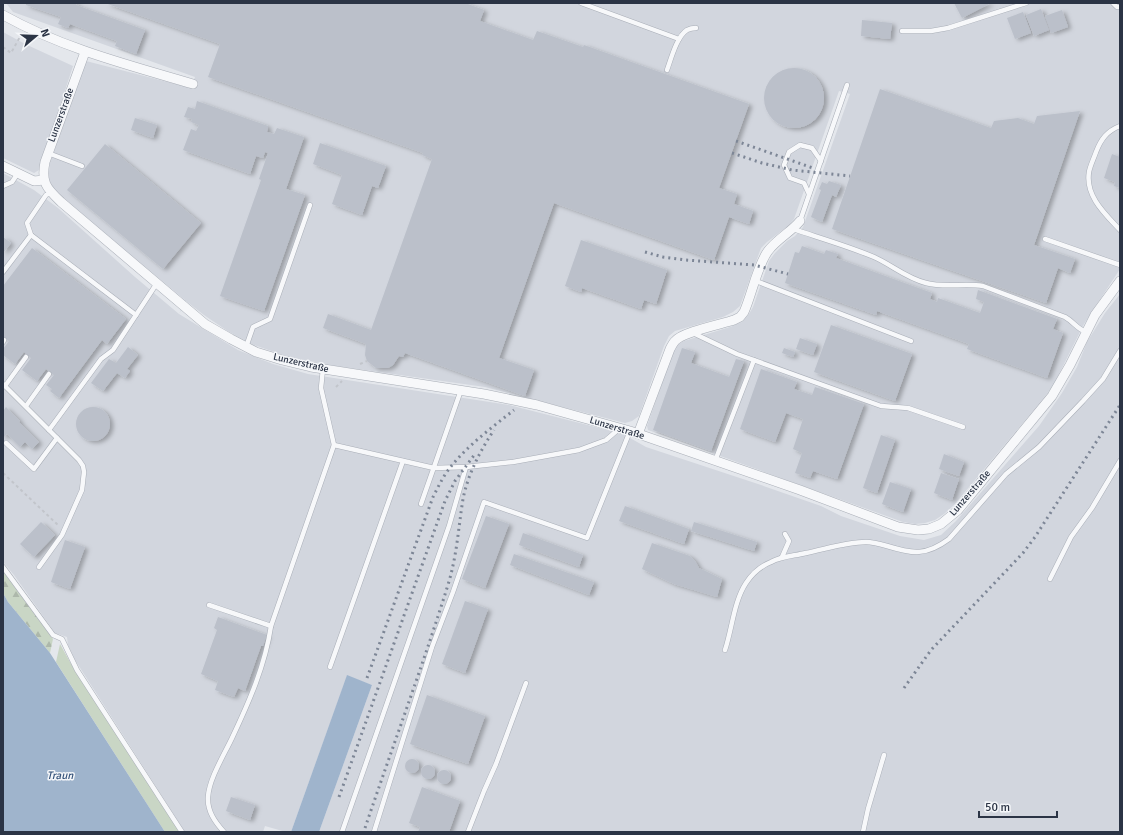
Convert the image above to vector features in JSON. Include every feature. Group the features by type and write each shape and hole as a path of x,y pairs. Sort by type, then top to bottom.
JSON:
{"street":[{"path":"3,14 26,27 84,52 193,84"},
{"name":"Lunzerstraße","path":"84,52 43,170 46,187 51,193 205,324 230,339 246,347 282,360 323,369 461,390 537,405 620,428 898,527 918,530 928,529 941,524 958,510 1052,396 1096,315 1120,281"},
{"path":"3,166 34,181 44,180"},
{"path":"634,433 670,349 675,341 691,332 740,317 744,312 763,260 768,251 794,229 800,221"}],"lane":[{"path":"580,3 679,39"},
{"path":"902,31 948,28 1026,3"},
{"path":"1113,3 1117,7 1120,7"},
{"path":"667,70 679,39 688,29 696,28"},
{"path":"800,221 846,85"},
{"path":"1120,126 1104,136 1089,171 1088,185 1093,197 1104,213 1120,230"},
{"path":"809,194 804,183 790,178 784,165 788,152 800,145 812,148 821,161"},
{"path":"48,153 82,166"},
{"path":"3,186 12,182 18,173"},
{"path":"51,193 46,195 27,223 31,235 136,315"},
{"path":"246,347 253,327 270,319 310,205"},
{"path":"794,229 873,257 908,277 926,284 971,284 983,286 1066,317 1071,320 1078,329 1086,332"},
{"path":"3,272 31,235"},
{"path":"1045,239 1120,265"},
{"path":"756,281 911,341"},
{"path":"50,430 102,359 113,350 157,283"},
{"path":"691,332 737,354 881,406 908,408 963,427"},
{"path":"725,650 739,598 745,584 752,575 771,562 782,558 849,543 867,542 904,551 920,553 930,551 940,546 960,528 1006,474 1038,447 1083,401 1103,379 1120,352"},
{"path":"26,357 4,385 79,460 83,466 84,472 82,490 64,530 38,567"},
{"path":"715,461 754,360"},
{"path":"224,832 215,822 209,811 208,797 211,782 250,699 268,648 271,626 334,445 321,388 323,369"},
{"path":"26,406 49,374"},
{"path":"421,504 461,390"},
{"path":"334,445 434,468 513,462 579,450 606,440 620,428"},
{"path":"374,832 432,646 453,592 484,502 587,538 634,433"},
{"path":"6,443 34,469 58,438"},
{"path":"330,667 403,461"},
{"path":"1050,578 1071,537 1092,508 1120,461"},
{"path":"342,832 449,526 466,466"},
{"path":"782,558 788,541 785,534"},
{"path":"3,567 53,635 65,642 77,670 182,832"},
{"path":"209,605 271,626"},
{"path":"468,832 496,764 526,683"},
{"path":"863,832 868,809 884,755"}],"path":[{"path":"3,47 11,53 26,27"},
{"path":"354,367 368,360"},
{"path":"336,387 344,378"},
{"path":"3,473 64,530"}],"shaded area":[{"path":"6,3 1120,3 1120,269 1084,324 1053,386 954,505 935,520 915,524 903,522 648,430 647,426 673,352 677,345 684,341 742,322 753,307 769,261 787,241 795,236 803,227 850,94 839,91 794,219 788,226 761,248 740,306 733,312 723,317 675,331 669,336 639,416 632,421 625,423 485,387 336,366 289,357 254,345 229,332 186,301 179,314 185,300 63,198 53,188 49,180 49,171 50,163 86,61 191,88 195,77 13,12"},
{"path":"3,32 73,66 39,170 34,173 3,158"},
{"path":"3,173 34,190 58,208 179,314 238,350 273,364 308,374 509,405 623,434 646,447 821,506 841,516 900,536 924,540 941,535 956,521 1039,426 1062,393 1077,367 1087,342 1105,313 1120,294 1120,832 319,832 372,685 347,676 291,832 265,826 263,832 185,832 75,660 68,645 67,637 55,633 3,562"}],"green space":[{"path":"3,571 53,639 50,653 8,602 3,593"},
{"path":"60,644 75,671 180,832 165,832 56,662"}],"water":[{"name":"Traun","path":"3,593 8,602 50,653 165,832 3,832"},
{"path":"347,675 372,685 319,832 291,832"}],"building":[{"path":"26,3 77,3 76,5 145,30 136,54 115,46 117,41 70,24 68,28 58,24 61,17 26,5"},
{"path":"105,3 465,3 484,10 480,21 533,40 537,31 583,47 584,45 749,104 719,188 737,194 734,204 753,211 749,224 729,217 714,260 554,203 499,358 534,370 525,396 405,353 403,357 399,356 393,365 388,368 376,368 367,361 365,355 366,344 323,328 328,314 371,330 432,159 422,155 423,153 208,77 220,44"},
{"path":"954,3 991,3 962,18"},
{"path":"1041,9 1049,30 1034,36 1026,15"},
{"path":"1062,10 1068,27 1051,33 1045,16"},
{"path":"1023,12 1031,33 1015,39 1007,18"},
{"path":"862,20 892,23 890,39 861,36"},
{"path":"794,68 810,73 815,77 819,82 824,98 819,114 815,119 810,123 794,128 778,123 773,119 769,114 764,98 769,82 773,77 778,73"},
{"path":"880,89 991,128 994,121 1018,118 1034,124 1037,116 1080,111 1034,245 1075,259 1070,273 1058,268 1046,303 832,229"},
{"path":"197,101 268,126 267,132 274,134 277,128 304,137 286,189 305,195 264,311 220,296 261,180 259,179 268,153 265,152 263,158 256,156 250,174 183,150 191,129 196,131 199,125 191,122 192,119 184,117 188,107 195,109"},
{"path":"135,118 157,125 153,138 131,130"},
{"path":"320,143 386,166 378,188 372,186 362,215 332,204 342,175 313,164"},
{"path":"105,144 201,223 163,269 67,190"},
{"path":"1112,154 1120,157 1120,188 1114,186 1115,182 1104,178"},
{"path":"829,181 841,185 836,197 832,195 822,222 811,217 821,190 819,189 822,182 827,184"},
{"path":"3,237 11,243 3,253"},
{"path":"581,240 667,270 656,304 644,300 641,309 582,288 581,292 565,286"},
{"path":"802,246 824,254 826,250 838,254 836,258 932,293 930,299 937,302 938,298 980,313 984,302 976,299 978,290 1057,319 1053,329 1063,333 1047,378 967,349 969,344 877,311 876,315 785,283 795,252 799,253"},
{"path":"32,248 126,319 107,344 102,340 59,398 50,391 52,389 46,385 54,375 46,369 37,381 22,370 31,358 24,352 15,364 3,355 3,349 9,341 3,337 3,286"},
{"path":"831,325 912,354 895,401 814,372"},
{"path":"800,338 817,344 813,355 796,349"},
{"path":"128,347 138,355 127,369 130,371 125,378 117,373 103,391 91,383 109,359 116,363"},
{"path":"682,348 695,352 691,363 729,377 736,359 744,361 711,451 653,430"},
{"path":"784,348 795,352 793,357 782,353"},
{"path":"761,369 797,382 794,389 812,395 815,387 864,404 837,479 813,471 810,478 795,473 802,453 793,449 803,419 786,413 775,442 740,429"},
{"path":"6,407 39,442 32,449 25,442 20,447 7,434 3,438 3,411"},
{"path":"90,407 96,407 100,408 107,414 110,424 109,431 103,438 96,441 90,441 86,440 79,434 76,427 76,421 77,417 83,410"},
{"path":"881,435 895,440 877,493 863,488"},
{"path":"944,454 964,462 959,476 939,469"},
{"path":"941,473 959,479 952,500 934,493"},
{"path":"890,482 911,489 903,512 882,504"},
{"path":"625,506 689,529 684,544 619,521"},
{"path":"486,516 509,524 485,588 462,579"},
{"path":"41,522 55,535 34,557 20,544"},
{"path":"694,522 757,542 754,551 691,531"},
{"path":"523,533 583,555 579,567 519,545"},
{"path":"65,540 85,547 70,589 51,582"},
{"path":"652,543 690,556 699,568 722,579 717,597 674,584 642,569"},
{"path":"514,554 594,582 589,595 510,565"},
{"path":"465,601 488,609 465,673 442,664"},
{"path":"218,617 267,635 263,646 261,646 245,691 238,688 234,697 215,690 218,681 201,674 217,630 214,628"},
{"path":"427,695 485,716 468,764 410,744"},
{"path":"412,759 417,761 419,766 417,771 412,773 407,771 405,766 407,761"},
{"path":"428,765 433,767 435,772 433,777 428,779 423,777 421,772 423,767"},
{"path":"444,770 449,772 451,777 449,782 444,784 439,782 437,777 439,772"},
{"path":"422,787 460,801 449,832 418,832 420,827 409,823"},
{"path":"231,797 255,805 250,820 226,811"}],"railway":[{"path":"736,141 813,168"},
{"path":"732,153 762,163 792,170 850,176"},
{"path":"645,252 663,257 686,260 754,265 788,274"},
{"path":"904,688 931,650 1023,553 1035,537 1120,405"},
{"path":"367,678 433,497 441,482 453,464 469,447 514,410"},
{"path":"365,828 447,588 457,544 465,490 479,454 494,430"},
{"path":"339,797 445,501 455,481 475,454"}]}
